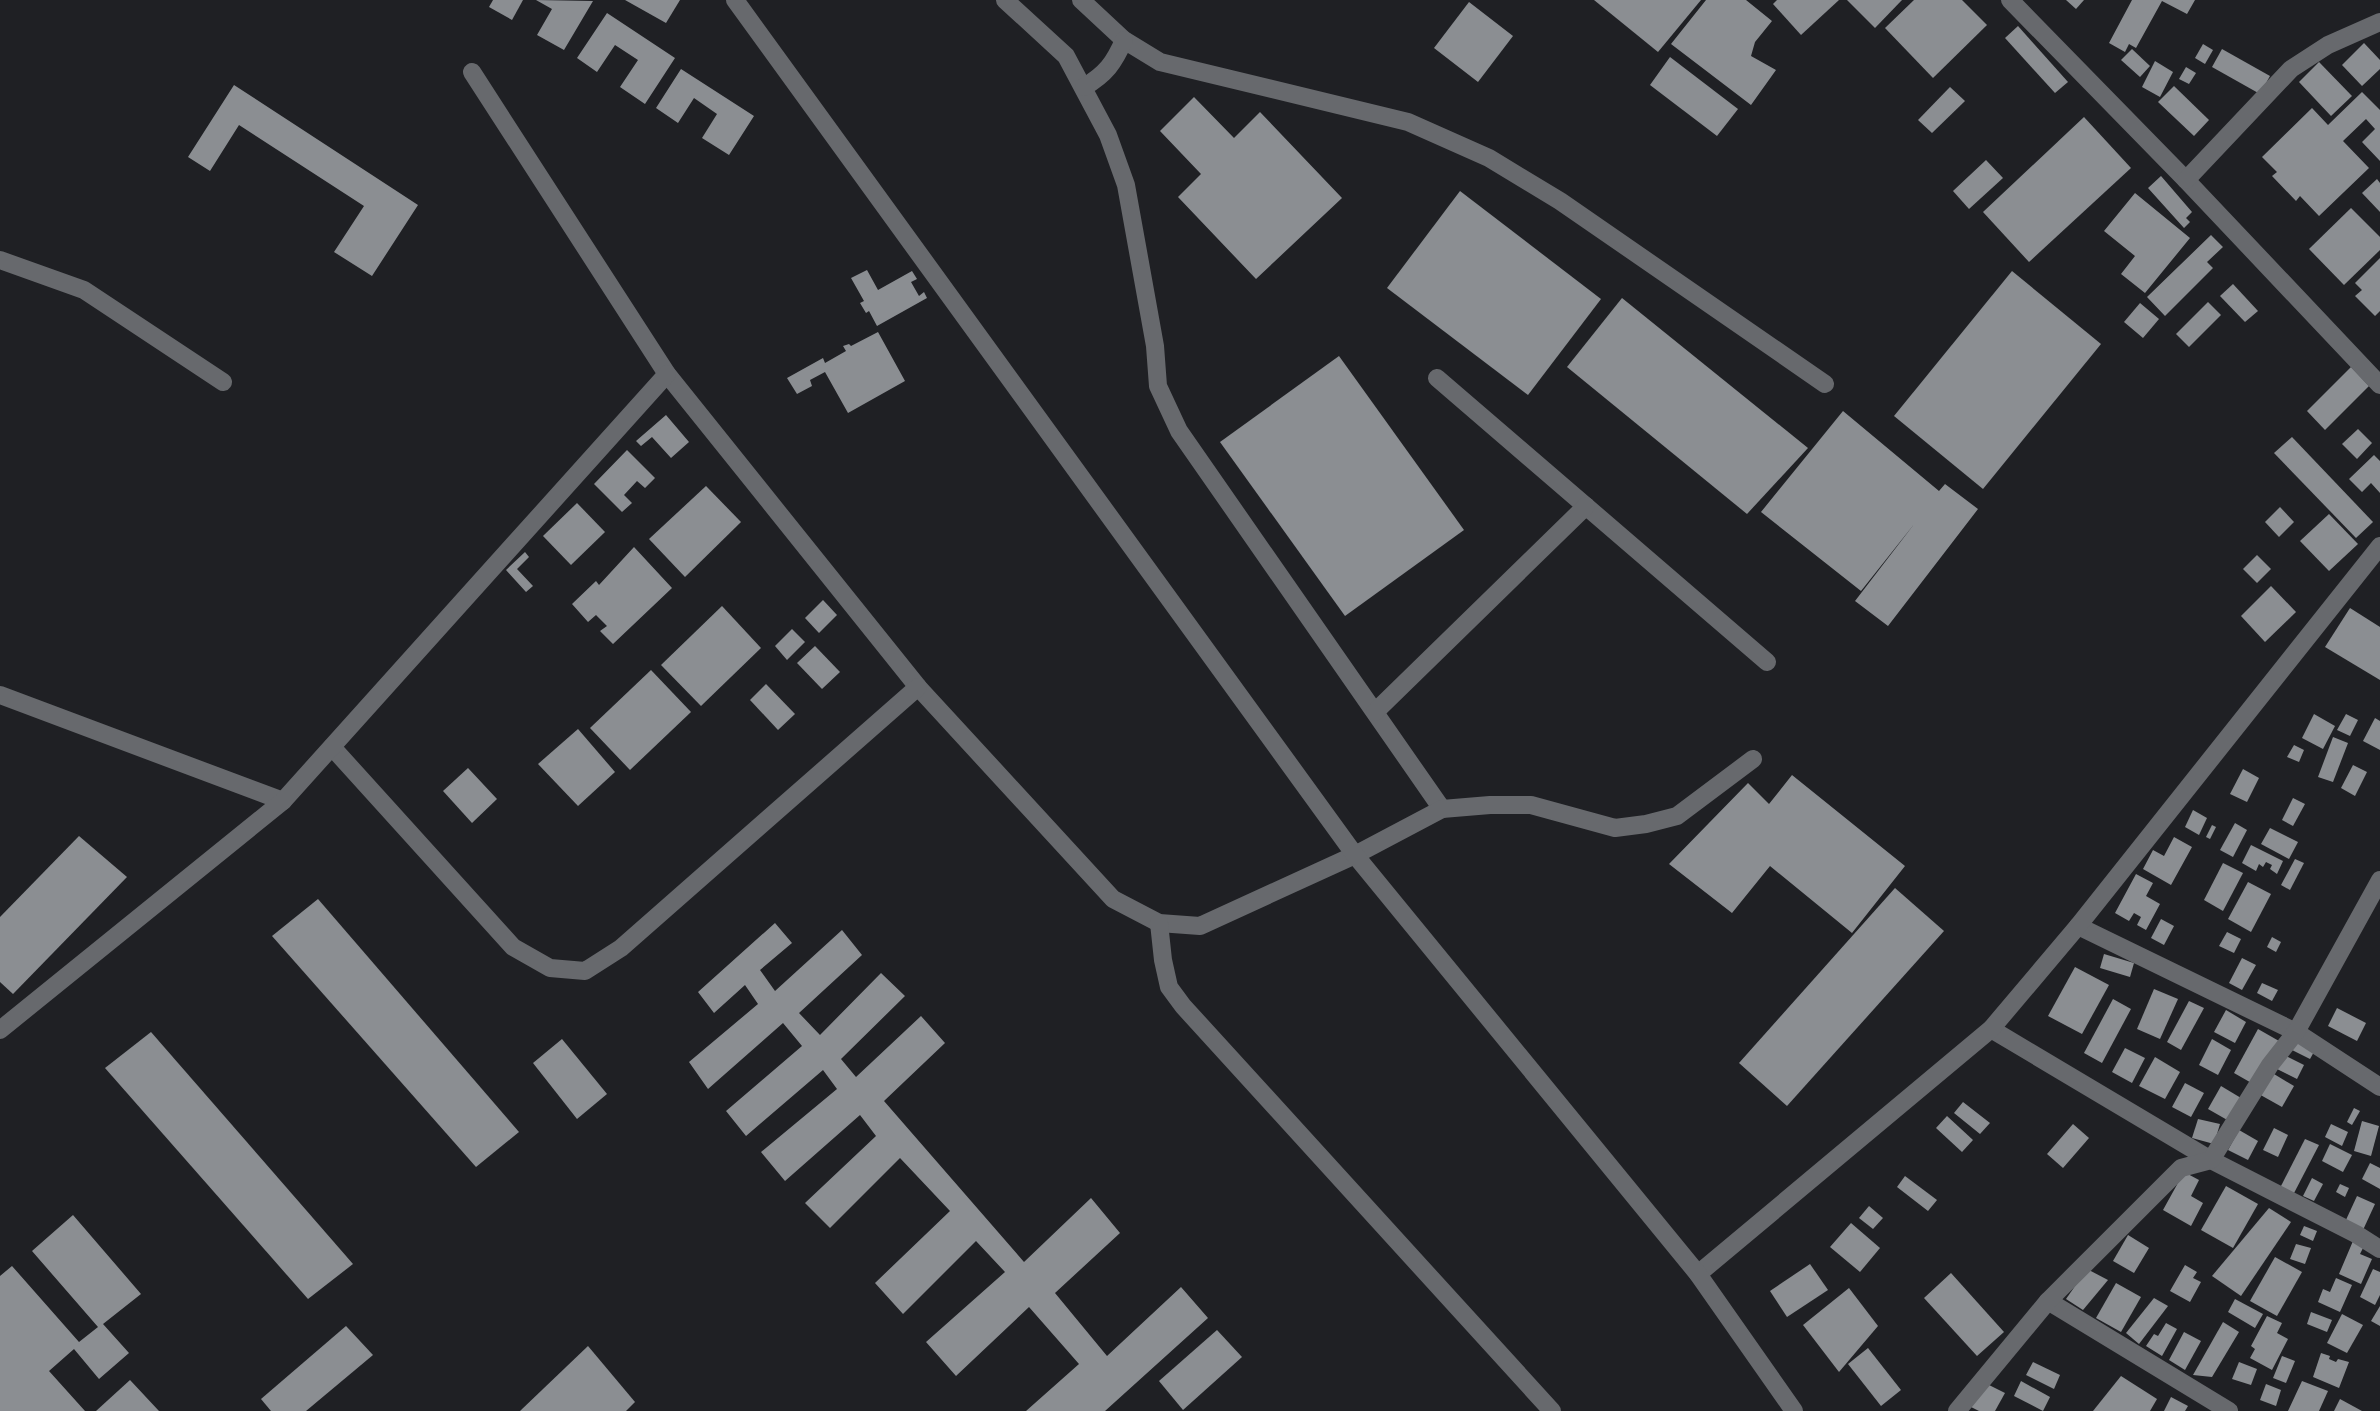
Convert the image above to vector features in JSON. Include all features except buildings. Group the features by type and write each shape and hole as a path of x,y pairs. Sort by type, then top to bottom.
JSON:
{"street":[{"path":"735,0 1354,855 1698,1274 1794,1411"},
{"path":"1005,0 1066,56 1108,135 1126,185 1155,346 1158,386 1179,431 1442,809"},
{"path":"1081,0 1124,40 1160,62 1408,122 1489,158 1560,201 1825,384"},
{"path":"2010,0 2186,180 2380,385"},
{"path":"2186,180 2291,69 2328,45 2380,22"},
{"path":"1084,87 1099,78 1114,61 1124,40"},
{"path":"472,72 667,374 918,687 1113,899 1159,923 1200,926 1354,855 1442,809 1490,805 1531,805 1615,828 1646,824 1677,816 1753,759"},
{"path":"0,261 84,290 223,382"},
{"path":"0,1030 283,801 667,374"},
{"path":"1437,378 1767,662"},
{"path":"1375,712 1586,506"},
{"path":"1698,1274 1991,1029 2078,926 2380,546"},
{"path":"332,747 513,948 550,968 585,971 621,948 918,687"},
{"path":"0,695 283,801"},
{"path":"1956,1411 2048,1301 2181,1168 2211,1160 2270,1065 2296,1032 2380,880"},
{"path":"1159,923 1169,987 1183,1006 1552,1411"},
{"path":"2078,926 2296,1032 2380,1087"},
{"path":"1991,1029 2211,1160 2356,1234 2380,1249"},
{"path":"2048,1301 2229,1411"}]}
